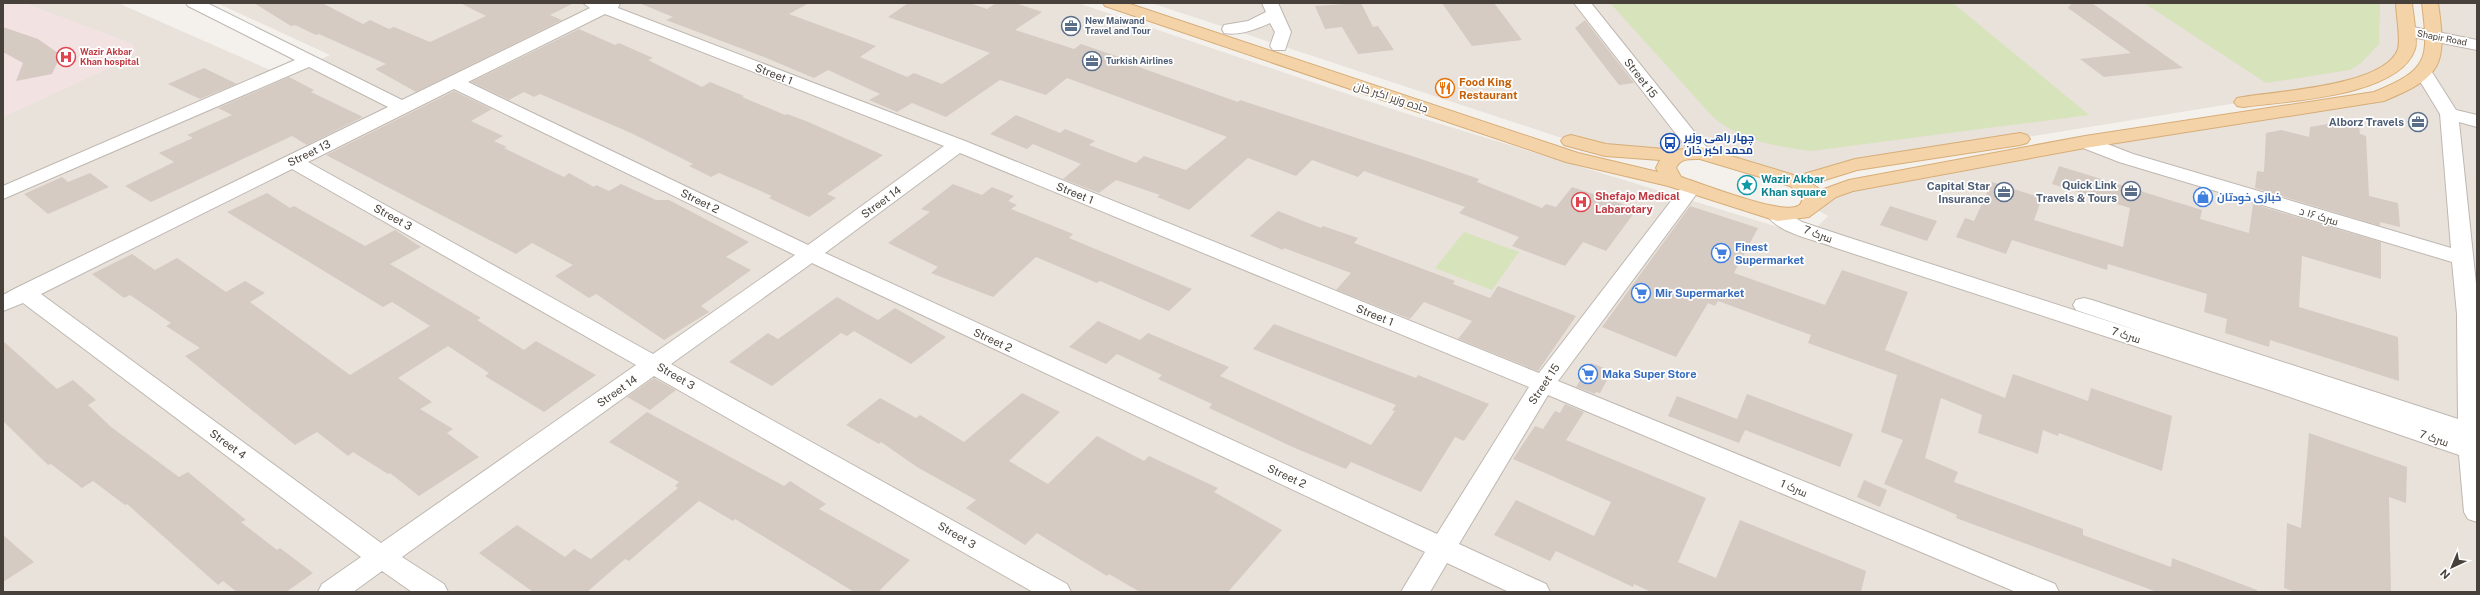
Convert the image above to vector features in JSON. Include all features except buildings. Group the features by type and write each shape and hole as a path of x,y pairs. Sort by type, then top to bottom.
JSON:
{"main road":[{"name":"جاده وزیر اکبر خان","path":"1111,3 1573,158 1683,185 1777,215"},
{"path":"1151,3 1583,145 1605,150 1676,156"},
{"path":"1777,215 1806,210 1829,193 1849,186 2077,136 2356,85 2378,77 2397,64 2407,48 2408,31 2404,3"},
{"path":"1797,182 1855,165 2378,97 2403,88 2424,73 2435,55 2435,36 2430,3"},
{"path":"1683,185 1666,168 1668,161 1687,152 1701,153 1797,182 1814,194 1806,210"}],"street":[{"path":"194,3 402,107"},
{"name":"Street 15","path":"1582,3 1701,153"},
{"name":"Street 13","path":"14,298 453,82 603,5"},
{"name":"Street 1","path":"603,5 958,145 1543,384"},
{"path":"1230,29 1253,25 1272,9 1283,32 1279,46"},
{"name":"Shapir Road","path":"2408,31 2477,45"},
{"path":"3,193 308,61"},
{"path":"2424,73 2449,114 2467,205 2462,258 2468,314 2477,512"},
{"name":"Street 2","path":"453,82 810,254 1536,592"},
{"path":"2449,114 2477,121"},
{"name":"سرک ۱۶ د","path":"2077,136 2126,158 2462,258"},
{"name":"Street 14","path":"332,592 810,254 958,145"},
{"name":"Street 3","path":"292,161 655,364 1057,592"},
{"name":"Street 15","path":"1414,592 1443,548 1543,384 1683,185"},
{"name":"سرک 7","path":"1806,210 1852,233 2172,333 2474,442"},
{"name":"سرک 7","path":"1777,215 1795,226 1840,242 2286,387 2474,442"},
{"name":"Street 4","path":"14,298 381,557 434,592"},
{"name":"سرک 1","path":"1543,384 2045,592"}],"shaded area":[{"path":"3,3 118,3 270,70 3,187"},
{"name":"Wazir Akbar Khan hospital","path":"3,3 25,3 133,44 136,52 121,63 3,117"},
{"path":"217,3 1078,3 1401,112 1808,236 1828,216 1810,206 1829,193 2378,97 2424,73 2430,3 2477,3 2477,592 3,592 3,196 330,55"},
{"path":"1151,3 2404,3 2407,48 2378,77 2305,92 1855,165 1797,182 1701,153 1583,145"}],"green space":[{"path":"1610,3 1953,3 2089,115 1811,151 1772,145 1747,137 1724,125 1713,117"},
{"path":"2144,3 2380,3 2379,44 2361,63 2350,70 2266,83"},
{"path":"1464,232 1519,252 1492,290 1435,268"}],"place":[{"name":"New Maiwand Travel and Tour","path":"1071,26"},
{"name":"Wazir Akbar Khan hospital","path":"66,57"},
{"name":"Turkish Airlines","path":"1092,61"},
{"name":"Food King Restaurant","path":"1445,88"},
{"name":"Alborz Travels","path":"2418,122"},
{"name":"چهار راهی وزیر محمد اکبر خان","path":"1670,143"},
{"name":"Wazir Akbar Khan square","path":"1747,185"},
{"name":"Quick Link Travels & Tours","path":"2131,191"},
{"name":"Capital Star Insurance","path":"2004,192"},
{"name":"خبازی خودتان","path":"2203,197"},
{"name":"Shefajo Medical Labarotary","path":"1581,202"},
{"name":"Finest Supermarket","path":"1721,253"},
{"name":"Mir Supermarket","path":"1641,293"},
{"name":"Maka Super Store","path":"1588,374"}]}
